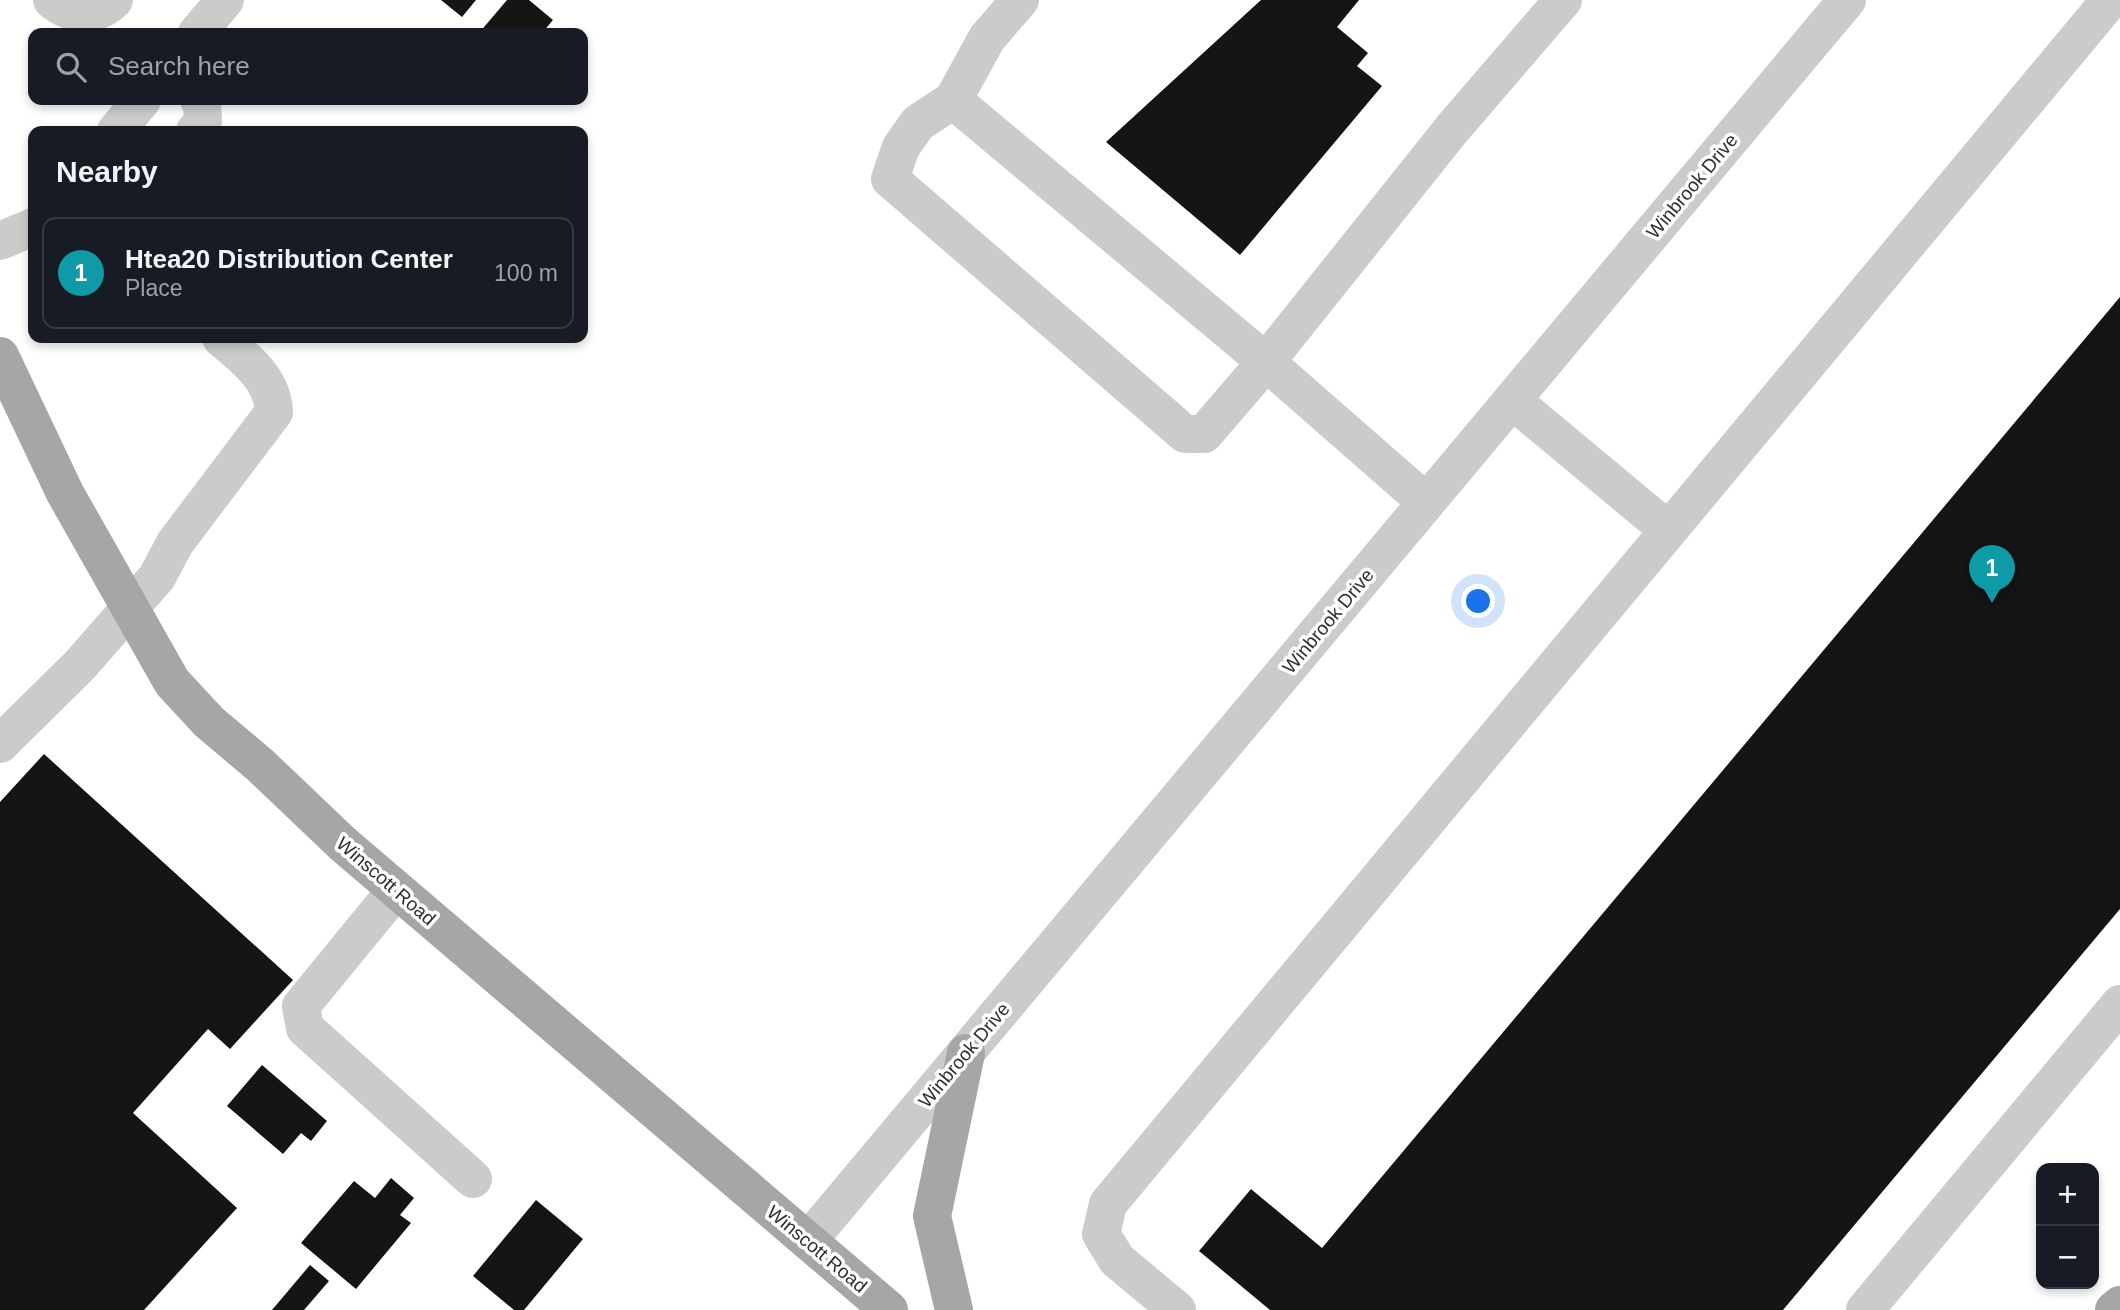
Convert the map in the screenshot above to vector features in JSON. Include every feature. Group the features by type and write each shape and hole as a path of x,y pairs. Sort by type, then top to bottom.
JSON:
{"main road":[{"name":"Winscott Road","path":"0,356 65,493 172,682 209,722 396,890 889,1310"},
{"path":"954,1310 932,1216 966,1053"},
{"path":"2114,1310 2120,1305"}],"street":[{"path":"52,0 59,6 79,13 106,7 114,0"},
{"path":"1020,0 987,38 953,100 918,123 901,147 890,179 1185,434 1204,435 1266,362 1452,129 1563,0"},
{"name":"Winbrook Drive","path":"808,1241 1847,0"},
{"path":"1177,1310 1117,1260 1101,1234 1108,1204 2110,0"},
{"path":"953,100 1266,362 1426,502"},
{"path":"120,126 138,105"},
{"path":"199,126 203,122 202,105"},
{"path":"0,241 28,229"},
{"path":"0,744 80,665 157,577 176,543 274,412 274,399 265,381 227,343"},
{"path":"1512,400 1668,530"},
{"path":"396,890 301,1006 305,1028 473,1179"},
{"path":"1865,1310 2120,1004"}],"building":[{"path":"441,0 476,0 462,17"},
{"path":"507,0 529,0 553,20 546,28 483,28"},
{"path":"1261,0 1359,0 1337,27 1368,53 1357,66 1382,86 1240,255 1106,142"},
{"path":"2120,297 2120,909 1783,1310 1270,1310 1199,1251 1251,1189 1322,1248"},
{"path":"44,754 293,980 230,1049 208,1029 133,1113 237,1208 144,1310 0,1310 0,802"},
{"path":"262,1065 327,1121 311,1141 301,1133 283,1154 227,1106"},
{"path":"391,1178 414,1198 400,1215 411,1223 356,1289 301,1243 354,1181 375,1198"},
{"path":"536,1200 583,1239 524,1310 514,1310 473,1276"},
{"path":"310,1265 329,1281 304,1310 272,1310"}],"place":[{"name":"Htea20 Distribution Center","path":"1992,603"}]}
